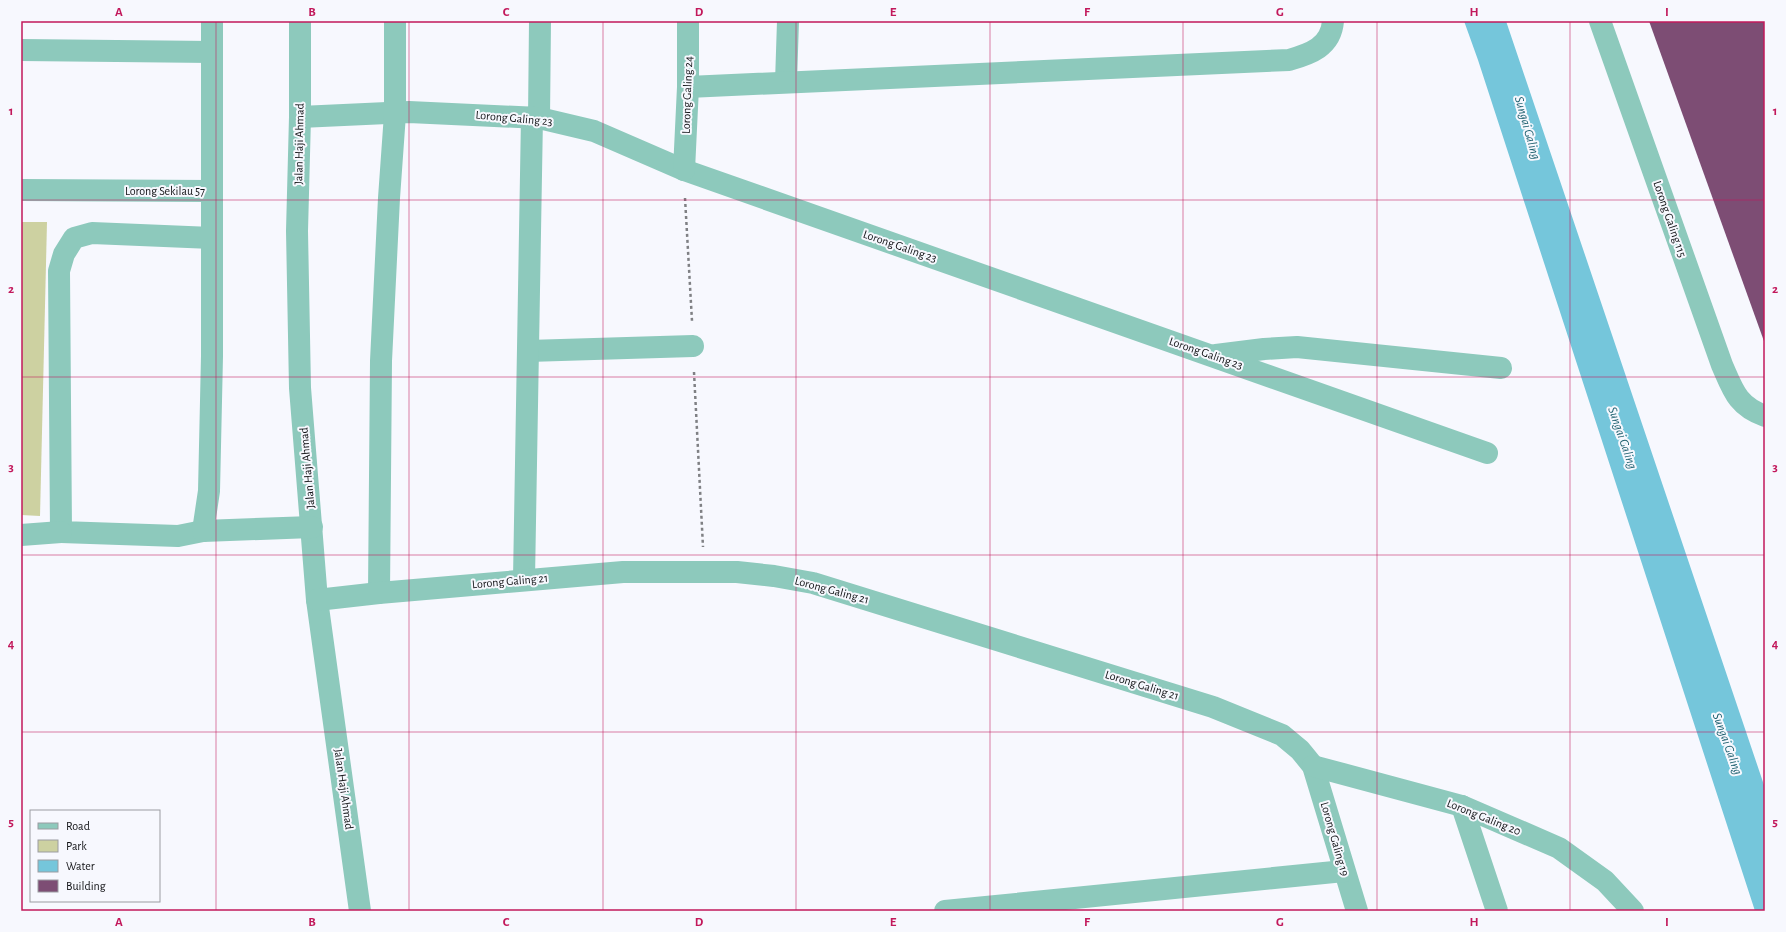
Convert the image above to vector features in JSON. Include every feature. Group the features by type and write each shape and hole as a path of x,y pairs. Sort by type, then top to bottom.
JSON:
{"street":[{"name":"Lorong Sekilau 57","path":"21,190 211,191 212,21"},
{"name":"Jalan Haji Ahmad","path":"300,21 300,117 297,231 300,388 317,600 360,911"},
{"path":"379,593 381,361 388,214 395,114 395,21"},
{"path":"524,579 528,351 535,118 540,21"},
{"name":"Lorong Galing 24","path":"684,170 688,87 688,21"},
{"path":"786,82 788,21"},
{"path":"688,87 1289,60 1312,53 1325,41 1333,21"},
{"name":"Lorong Galing 115","path":"1600,21 1722,365 1737,398 1758,414"},
{"path":"21,50 212,52"},
{"name":"Lorong Galing 23","path":"300,117 395,114 409,112 535,118 594,131 684,170 1488,453"},
{"path":"203,531 209,491 212,356 211,191"},
{"path":"61,532 60,271 64,254 74,238 92,233 212,238"},
{"path":"528,351 693,346"},
{"path":"1211,355 1297,347 1501,368"},
{"path":"21,535 61,532 178,536 203,531 312,527"},
{"name":"Lorong Galing 21","path":"317,600 524,579 623,572 704,571 759,574 813,583 1212,706 1282,735 1300,750 1313,766"},
{"name":"Lorong Galing 20","path":"1313,766 1462,806 1559,848 1605,880 1633,911"},
{"name":"Lorong Galing 19","path":"1313,766 1357,911"},
{"path":"1462,806 1497,911"},
{"path":"945,911 1020,907 1344,871"}],"green space":[{"path":"21,222 47,222 40,516 21,515"}],"water":[{"name":"Sungai Galing","path":"1464,21 1506,21 1765,788 1765,911 1755,911"}],"building":[{"path":"1649,21 1765,21 1765,344"}]}
